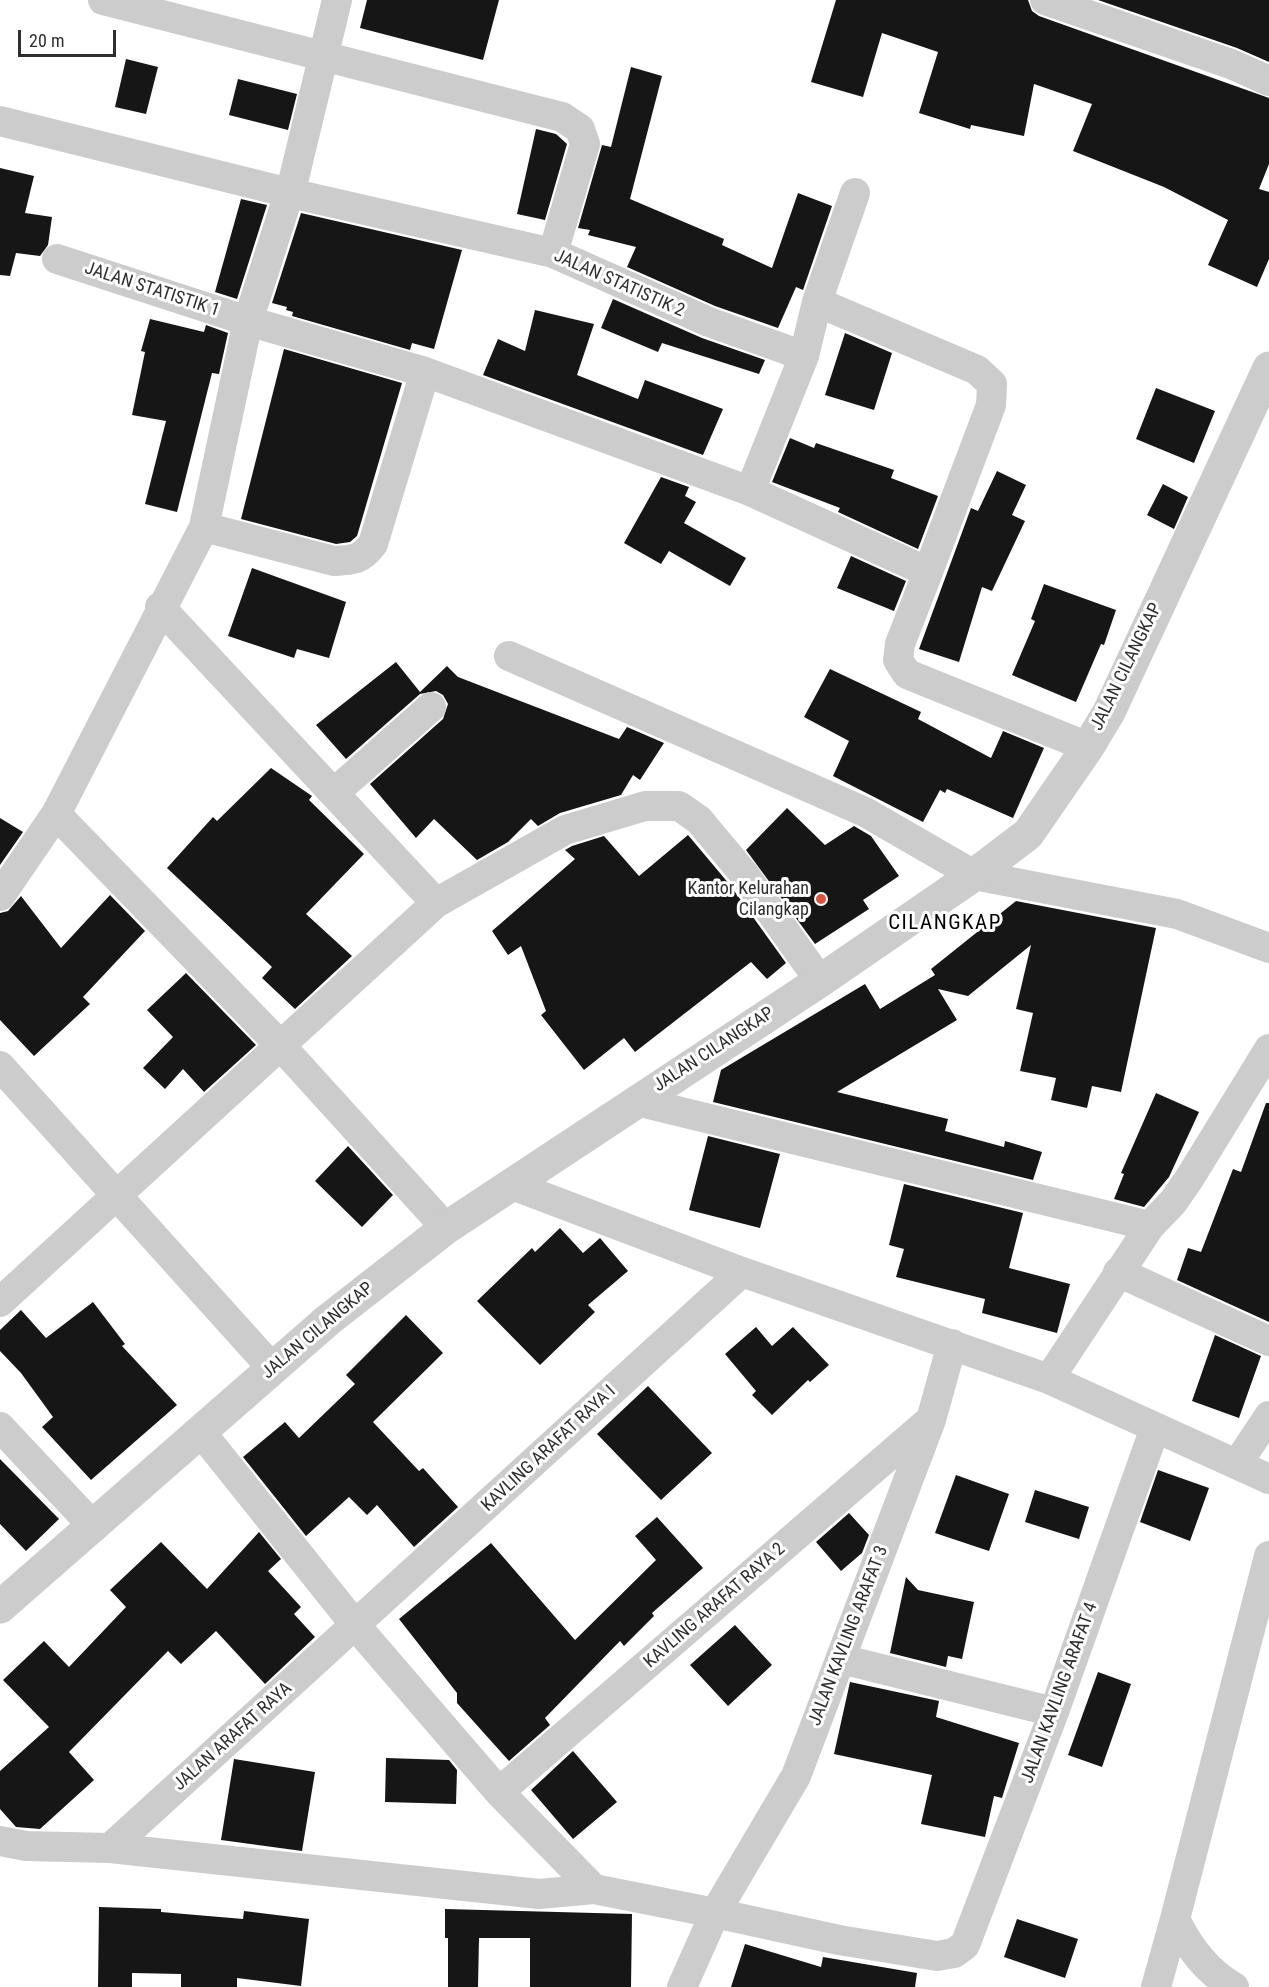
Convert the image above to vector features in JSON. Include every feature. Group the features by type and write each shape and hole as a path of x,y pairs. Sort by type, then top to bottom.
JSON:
{"street":[{"path":"103,0 322,57 513,102 562,117 580,129 585,144 553,253"},
{"path":"0,896 56,814 160,607 204,527 248,321 290,193 337,0"},
{"path":"1045,0 1232,64 1269,81"},
{"name":"JALAN STATISTIK 2","path":"0,121 290,193 553,253 709,322 804,356"},
{"path":"750,491 804,356 817,302 855,193"},
{"name":"JALAN STATISTIK 1","path":"57,259 248,321 425,372 750,491 928,572"},
{"path":"817,302 978,370 992,384 991,405 900,644 898,660 907,674 1088,747"},
{"name":"JALAN CILANGKAP","path":"0,1607 328,1320 446,1228 820,981 974,875 1028,834 1088,747 1109,712 1269,368"},
{"path":"204,527 334,561 355,560 364,555 373,544 425,372"},
{"path":"160,607 436,903"},
{"path":"509,656 866,812 974,875 1177,914 1269,948"},
{"path":"334,793 431,707"},
{"path":"0,1302 436,903 565,830 645,806 679,806 699,820 744,874 820,981"},
{"path":"56,814 281,1046 446,1228"},
{"path":"1049,1379 1150,1226 1173,1202 1189,1179 1269,1049"},
{"path":"0,1066 273,1369"},
{"path":"636,1101 1150,1226"},
{"path":"512,1185 742,1272 1049,1379 1269,1479"},
{"name":"KAVLING ARAFAT RAYA I","path":"356,1626 742,1272"},
{"path":"1118,1272 1269,1341"},
{"name":"JALAN KAVLING ARAFAT 3","path":"682,1987 716,1913 796,1776 931,1420 952,1344"},
{"path":"1237,1464 1269,1416"},
{"name":"KAVLING ARAFAT RAYA 2","path":"500,1792 931,1420"},
{"path":"0,1427 94,1527"},
{"name":"JALAN KAVLING ARAFAT 4","path":"716,1913 839,1940 937,1956 954,1953 965,1945 1054,1712 1155,1428"},
{"path":"201,1431 356,1626 500,1792 594,1889"},
{"path":"1156,1987 1269,1556"},
{"name":"JALAN ARAFAT RAYA","path":"110,1848 356,1626"},
{"path":"841,1659 1054,1712"},
{"path":"0,1841 26,1846 110,1848 539,1894 594,1889 716,1913"},
{"path":"1175,1919 1185,1940 1204,1963 1234,1987"}],"building":[{"path":"367,0 499,0 483,60 360,28"},
{"path":"836,0 1028,0 1032,11 1039,16 1269,98 1269,164 1259,189 1269,192 1269,259 1257,287 1208,265 1228,220 1164,187 1073,151 1092,104 1034,84 1024,136 971,125 970,129 919,113 938,52 882,33 863,97 811,82"},
{"path":"1098,0 1269,0 1269,62 1237,48"},
{"path":"126,59 158,67 146,114 115,107"},
{"path":"631,67 662,76 630,199 724,239 722,245 772,268 798,193 832,206 803,290 796,287 778,328 715,306 627,267 636,247 588,235 590,230 578,228 602,145 611,147"},
{"path":"238,79 297,94 288,130 229,115"},
{"path":"536,129 556,134 567,144 545,220 517,214"},
{"path":"0,168 34,176 25,213 52,217 48,245 40,256 16,253 10,276 0,275"},
{"path":"241,199 267,205 237,299 215,292"},
{"path":"301,213 462,250 434,349 412,343 410,350 292,316 293,312 286,310 287,307 272,303"},
{"path":"613,299 702,338 765,360 759,374 662,343 658,352 601,328"},
{"path":"535,310 594,324 577,375 638,399 645,380 723,409 703,455 483,375 498,339 525,351"},
{"path":"150,319 204,332 206,325 228,333 219,374 212,373 177,512 145,504 166,421 132,415 145,352 141,351"},
{"path":"845,333 892,353 874,410 825,395"},
{"path":"284,349 402,383 357,536 350,542 336,544 241,519"},
{"path":"1156,388 1215,411 1194,463 1136,439"},
{"path":"790,438 814,448 816,443 894,470 891,478 938,496 918,549 838,512 840,508 772,482"},
{"path":"997,471 1026,485 1012,515 1025,521 992,591 982,587 959,662 919,649 971,508 978,511"},
{"path":"661,477 689,487 685,496 696,502 684,523 746,558 730,586 669,551 661,564 624,543"},
{"path":"1163,484 1188,497 1174,529 1147,515"},
{"path":"851,556 906,581 894,611 837,588"},
{"path":"252,568 346,602 329,658 297,649 294,658 228,636"},
{"path":"1044,584 1116,610 1104,645 1101,644 1076,702 1012,675 1035,621 1031,619"},
{"path":"396,662 420,692 447,666 458,677 619,739 627,727 664,743 640,780 633,775 621,795 560,813 538,826 531,819 508,842 477,860 434,819 416,838 370,784 443,719 448,704 443,695 436,691 420,694 346,759 316,725"},
{"path":"830,669 921,712 918,719 991,758 1003,731 1044,748 1013,818 947,789 945,793 940,790 923,822 833,776 849,741 804,717"},
{"path":"271,768 312,796 309,800 364,854 306,914 352,956 295,1009 262,978 272,967 167,868 213,817 217,821"},
{"path":"787,808 825,845 854,826 871,836 899,876 863,900 869,909 815,944 746,850"},
{"path":"0,818 23,832 0,865"},
{"path":"688,835 730,885 786,963 767,979 751,962 635,1052 624,1038 584,1070 541,1015 546,1011 521,946 508,955 492,931 575,859 565,850 572,846 604,836 639,876"},
{"path":"110,895 145,931 83,997 90,1004 34,1056 0,1020 0,913 8,911 21,896 61,948"},
{"path":"1016,901 1156,928 1121,1092 1092,1086 1087,1108 1051,1100 1056,1078 1020,1071 1033,1013 1016,1009 1031,945 968,996 938,989 957,1020 837,1092 948,1119 945,1131 1004,1147 1005,1141 1042,1152 1033,1180 713,1102 721,1070 865,984 880,1009 935,975 931,969"},
{"path":"186,973 256,1045 204,1092 183,1069 165,1089 143,1068 173,1037 147,1010"},
{"path":"1156,1093 1199,1112 1169,1177 1144,1207 1114,1199 1124,1174 1121,1173"},
{"path":"1266,1103 1269,1103 1269,1322 1177,1280 1188,1248 1201,1252 1233,1169 1241,1172"},
{"path":"708,1136 780,1154 760,1228 689,1210"},
{"path":"348,1146 393,1195 362,1227 315,1181"},
{"path":"904,1184 1023,1213 1009,1268 1070,1284 1057,1333 982,1313 985,1299 896,1277 904,1249 889,1245"},
{"path":"560,1228 583,1253 600,1238 628,1271 588,1305 595,1312 540,1365 477,1301 532,1248 535,1252"},
{"path":"93,1302 125,1344 122,1346 177,1405 91,1480 42,1427 53,1417 21,1373 0,1351 0,1330 21,1310 46,1338"},
{"path":"406,1315 443,1353 373,1422 419,1471 423,1468 458,1507 414,1547 377,1505 367,1515 349,1497 306,1536 243,1457 285,1422 299,1438 355,1384 346,1375"},
{"path":"756,1327 772,1346 793,1327 829,1365 810,1382 808,1380 772,1415 752,1395 756,1391 725,1354"},
{"path":"1215,1335 1261,1356 1239,1418 1192,1401"},
{"path":"648,1386 712,1453 661,1500 597,1434"},
{"path":"0,1459 59,1519 26,1551 0,1524"},
{"path":"1158,1470 1209,1488 1190,1541 1140,1522"},
{"path":"956,1475 1009,1494 989,1551 935,1533"},
{"path":"1035,1490 1089,1507 1079,1539 1025,1522"},
{"path":"849,1513 869,1535 862,1553 841,1571 816,1542"},
{"path":"657,1517 703,1568 652,1613 654,1616 624,1646 620,1641 545,1718 550,1725 509,1761 457,1703 457,1693 399,1619 491,1543 575,1640 656,1560 635,1536"},
{"path":"259,1532 281,1559 268,1571 301,1607 294,1614 315,1637 265,1684 216,1631 181,1664 168,1651 69,1752 94,1780 40,1829 16,1827 0,1809 0,1771 49,1727 3,1680 44,1641 69,1667 126,1607 110,1590 161,1542 207,1589"},
{"path":"906,1577 918,1590 974,1602 962,1659 948,1656 946,1667 890,1653"},
{"path":"735,1625 772,1665 728,1706 690,1665"},
{"path":"1098,1672 1131,1684 1102,1767 1068,1755"},
{"path":"850,1682 939,1701 936,1717 1019,1743 1002,1798 994,1796 985,1837 921,1824 932,1775 834,1754"},
{"path":"573,1751 617,1802 573,1839 531,1790"},
{"path":"386,1758 449,1760 457,1770 456,1804 385,1802"},
{"path":"234,1759 315,1772 302,1851 221,1840"},
{"path":"99,1907 161,1909 161,1912 243,1919 244,1911 309,1919 301,1986 237,1978 237,1987 181,1987 181,1974 132,1973 132,1987 98,1987"},
{"path":"445,1909 632,1914 631,1987 530,1987 530,1938 479,1938 478,1987 448,1987 448,1938 445,1938"},
{"path":"1017,1919 1078,1939 1065,1978 1004,1957"},
{"path":"745,1944 821,1967 823,1957 917,1973 915,1987 731,1987"}],"place":[{"name":"Kantor Kelurahan Cilangkap","path":"821,899"}],"district":[{"name":"CILANGKAP","path":"945,924"}]}
